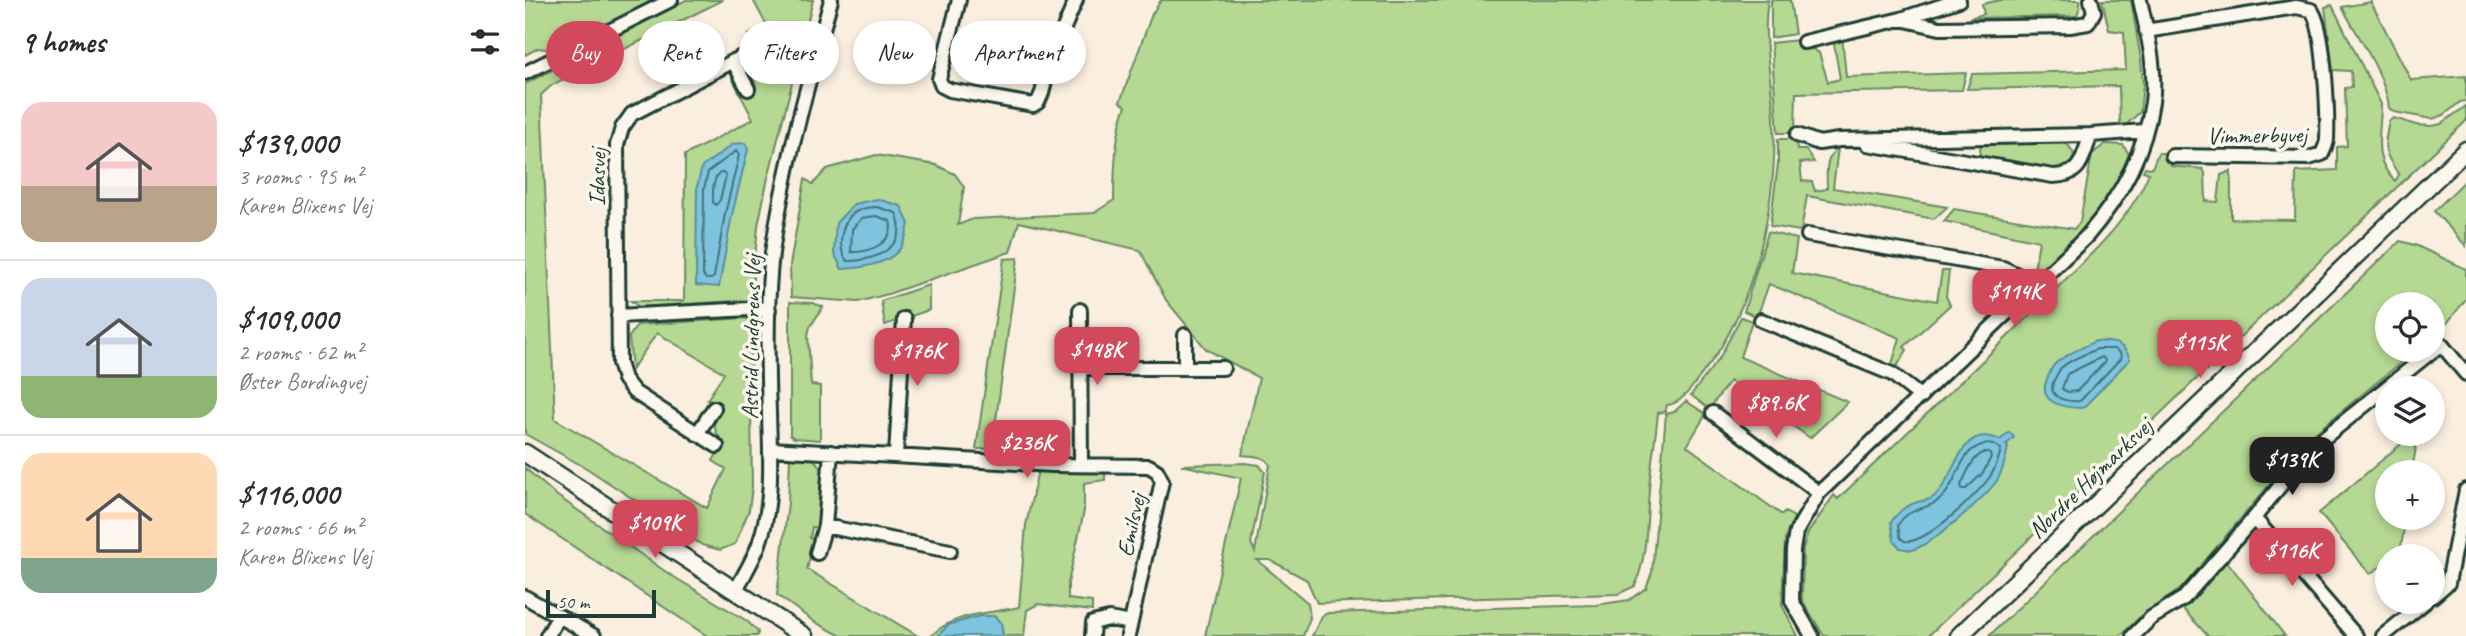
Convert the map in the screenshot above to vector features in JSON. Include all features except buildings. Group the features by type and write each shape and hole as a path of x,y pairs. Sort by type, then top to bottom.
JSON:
{"street":[{"path":"525,73 671,0"},
{"name":"Astrid Lindgrens Vej","path":"735,592 759,543 767,514 771,485 769,310 772,254 790,155 831,0"},
{"path":"958,0 939,79 942,86 950,90 1033,104 1038,102 1042,93 1051,58 1076,0"},
{"path":"1804,42 1901,19 1959,0"},
{"path":"1901,19 1940,28 2070,26 2088,23 2094,12 2091,0"},
{"path":"1812,636 1792,601 1792,563 1796,532 1819,494 2035,287 2104,216 2136,161 2152,102 2152,66 2140,0"},
{"name":"Vimmerbyvej","path":"2146,30 2297,7 2311,10 2319,23 2327,142 2322,154 2309,158 2172,156"},
{"name":"Idasvej","path":"717,446 634,392 624,379 619,363 617,145 622,128 632,114 739,58"},
{"path":"733,61 748,89"},
{"path":"1797,135 1819,143 1839,140 2091,135 2144,131"},
{"path":"1839,140 2053,176 2069,175 2076,170 2091,135"},
{"name":"Nordre Højmarksvej","path":"1959,636 2466,150"},
{"path":"1808,234 2003,268 2026,279 2035,287"},
{"path":"618,316 769,310"},
{"path":"1080,310 1081,464"},
{"path":"896,455 904,320"},
{"path":"1761,320 1892,374 1921,397"},
{"path":"1185,335 1185,368"},
{"path":"2133,636 2151,618 2184,598 2310,449 2441,344 2466,374"},
{"path":"1080,368 1223,368"},
{"path":"697,434 714,408"},
{"path":"1713,413 1819,494"},
{"name":"Emilsvej","path":"770,449 1053,465 1149,466 1157,471 1162,481 1130,630 1109,619 1093,624 1092,636"},
{"path":"817,553 825,527 831,452"},
{"path":"525,453 795,634"},
{"path":"2445,586 2448,583 2466,490"},
{"path":"2254,518 2356,636"},
{"path":"825,527 950,551"},
{"path":"525,597 594,636"},
{"path":"2383,636 2410,614"},
{"path":"547,636 559,616"}],"green space":[{"path":"525,0 661,0 621,21 546,21 546,49 538,48 525,55"},
{"path":"686,0 723,0 681,21 646,21"},
{"path":"753,0 813,0 808,21 764,21"},
{"path":"1161,0 1768,0 1766,31 1774,152 1767,218 1749,285 1722,345 1689,391 1678,401 1667,405 1665,412 1658,413 1645,546 1635,586 1618,594 1317,603 1307,580 1270,560 1257,560 1308,603 1310,618 1303,636 1205,636 1241,478 1181,465 1245,463 1259,465 1265,472 1251,543 1255,552 1270,465 1262,458 1242,455 1259,378 1206,349 1166,300 1140,250 1019,222 1010,252 888,294 858,302 791,297 790,265 805,179 813,184 827,169 876,155 936,165 955,174 964,187 958,225 973,219 1094,213 1114,200 1117,139 1126,106 1120,102 1152,14"},
{"path":"1771,0 1790,0 1795,34 1771,38"},
{"path":"2000,0 2080,0 2080,6 2077,16 1969,18 1984,14 1982,4"},
{"path":"2102,0 2131,0 2143,85 2140,112 2126,125 2120,125 2119,86 1967,89 1972,74 2126,70 2124,32 2109,30"},
{"path":"2371,2 2411,80 2466,76 2466,101 2432,119 2394,112 2389,108 2377,69 2342,7"},
{"path":"2332,5 2381,104 2380,155 2395,181 2399,175 2386,150 2389,121 2394,118 2416,125 2432,126 2441,124 2466,106 2466,121 1928,636 1824,636 1802,600 1803,548 1808,533 1834,495 1838,499 2091,254 2130,208 2149,173 2143,171 2145,167 2152,168 2158,153 2171,153 2171,166 2203,169 2206,201 2218,202 2221,175 2231,171 2231,219 2295,220 2296,172 2337,170 2337,147 2347,146 2345,88 2352,87 2351,71 2333,70 2325,7"},
{"path":"638,25 638,42 624,49 624,32"},
{"path":"1842,36 1846,77 1966,73 1962,90 1796,93 1795,133 1778,133 1771,43 1798,40 1801,50 1813,49 1819,53 1828,82 1840,79 1834,44"},
{"path":"546,73 546,84 554,84 541,95 555,419 707,508 726,469 713,461 723,443 714,424 722,408 707,400 724,373 657,333 632,369 629,337 637,325 745,318 750,321 752,487 749,510 735,544 720,550 702,545 588,469 525,434 525,84"},
{"path":"733,76 744,93 755,84 792,84 758,226 751,300 639,307 631,301 684,301 685,155 753,119"},
{"path":"1778,139 1796,139 1797,150 1806,150 1814,162 1800,163 1802,181 1812,182 1815,191 1827,189 1828,161 1838,148 1833,188 1947,207 1934,219 1807,196 1801,231 1770,226 1778,164"},
{"path":"2065,143 2074,154 2071,164 2064,171 1979,157 1981,144"},
{"path":"2105,144 2123,145 2129,154 2123,172 2094,218 2042,272 2034,270 2039,241 1944,221 1954,209 2074,229 2080,222 2092,154"},
{"path":"2466,180 2466,246 2434,211"},
{"path":"1768,232 1797,239 1792,273 1937,301 1942,271 1949,271 1946,296 1950,305 1904,347 1907,350 1894,371 1890,370 1900,338 1769,284 1757,317 1744,311"},
{"path":"2400,241 2415,245 2466,269 2466,299 2445,326 2445,292 2375,292 2375,362 2401,362 2384,376 2375,376 2375,384 2308,439 2182,588 2141,616 2120,636 1989,636"},
{"path":"1018,258 992,449 976,449 1004,259"},
{"path":"929,285 929,310 885,325 881,301"},
{"path":"790,302 813,303 823,307 808,335 811,385 820,386 820,440 794,438 790,435"},
{"path":"1741,317 1752,321 1740,357 1848,402 1810,438 1730,381 1709,409 1691,395 1720,357"},
{"path":"1686,401 1706,414 1687,446 1782,515 1785,512 1794,517 1785,540 1782,605 1798,636 1312,636 1322,616 1328,613 1596,605 1629,600 1646,588 1652,572 1666,414 1674,412"},
{"path":"2399,446 2416,446 2414,460 2382,460"},
{"path":"812,457 822,469 823,475 818,528 812,527 810,538 814,540 807,569 918,636 841,636 813,621 777,595 788,503 790,458"},
{"path":"2375,466 2375,530 2404,530 2401,544 2375,544 2375,570 2370,574 2319,513"},
{"path":"525,468 556,495 669,574 747,621 758,632 757,636 707,636 525,514"},
{"path":"1038,470 1105,470 1105,480 1084,483 1084,511 1068,583 1068,599 1092,602 1092,611 1038,604 1027,610 1024,636 1003,636 1001,623 994,616 963,620 938,636 931,636 950,622 961,618 1019,607 1026,525"},
{"path":"2226,560 2285,636 2208,636 2182,608"}],"water":[{"path":"745,143 748,149 719,287 696,285 697,187 702,167 733,144"},
{"path":"877,199 901,206 909,224 903,243 898,251 884,261 842,269 834,253 836,223 854,204"},
{"path":"2095,341 2112,342 2121,346 2130,359 2083,408 2053,402 2045,393 2045,386 2053,366 2065,356"},
{"path":"2009,432 2014,437 2006,445 2008,446 2002,469 1990,489 1969,510 1931,540 1911,550 1900,548 1894,540 1891,522 1897,514 1911,504 1932,498 1940,490 1966,445 1975,438 1986,436 2000,440"},
{"path":"980,616 994,616 1001,623 1003,636 938,636 948,625"}]}
